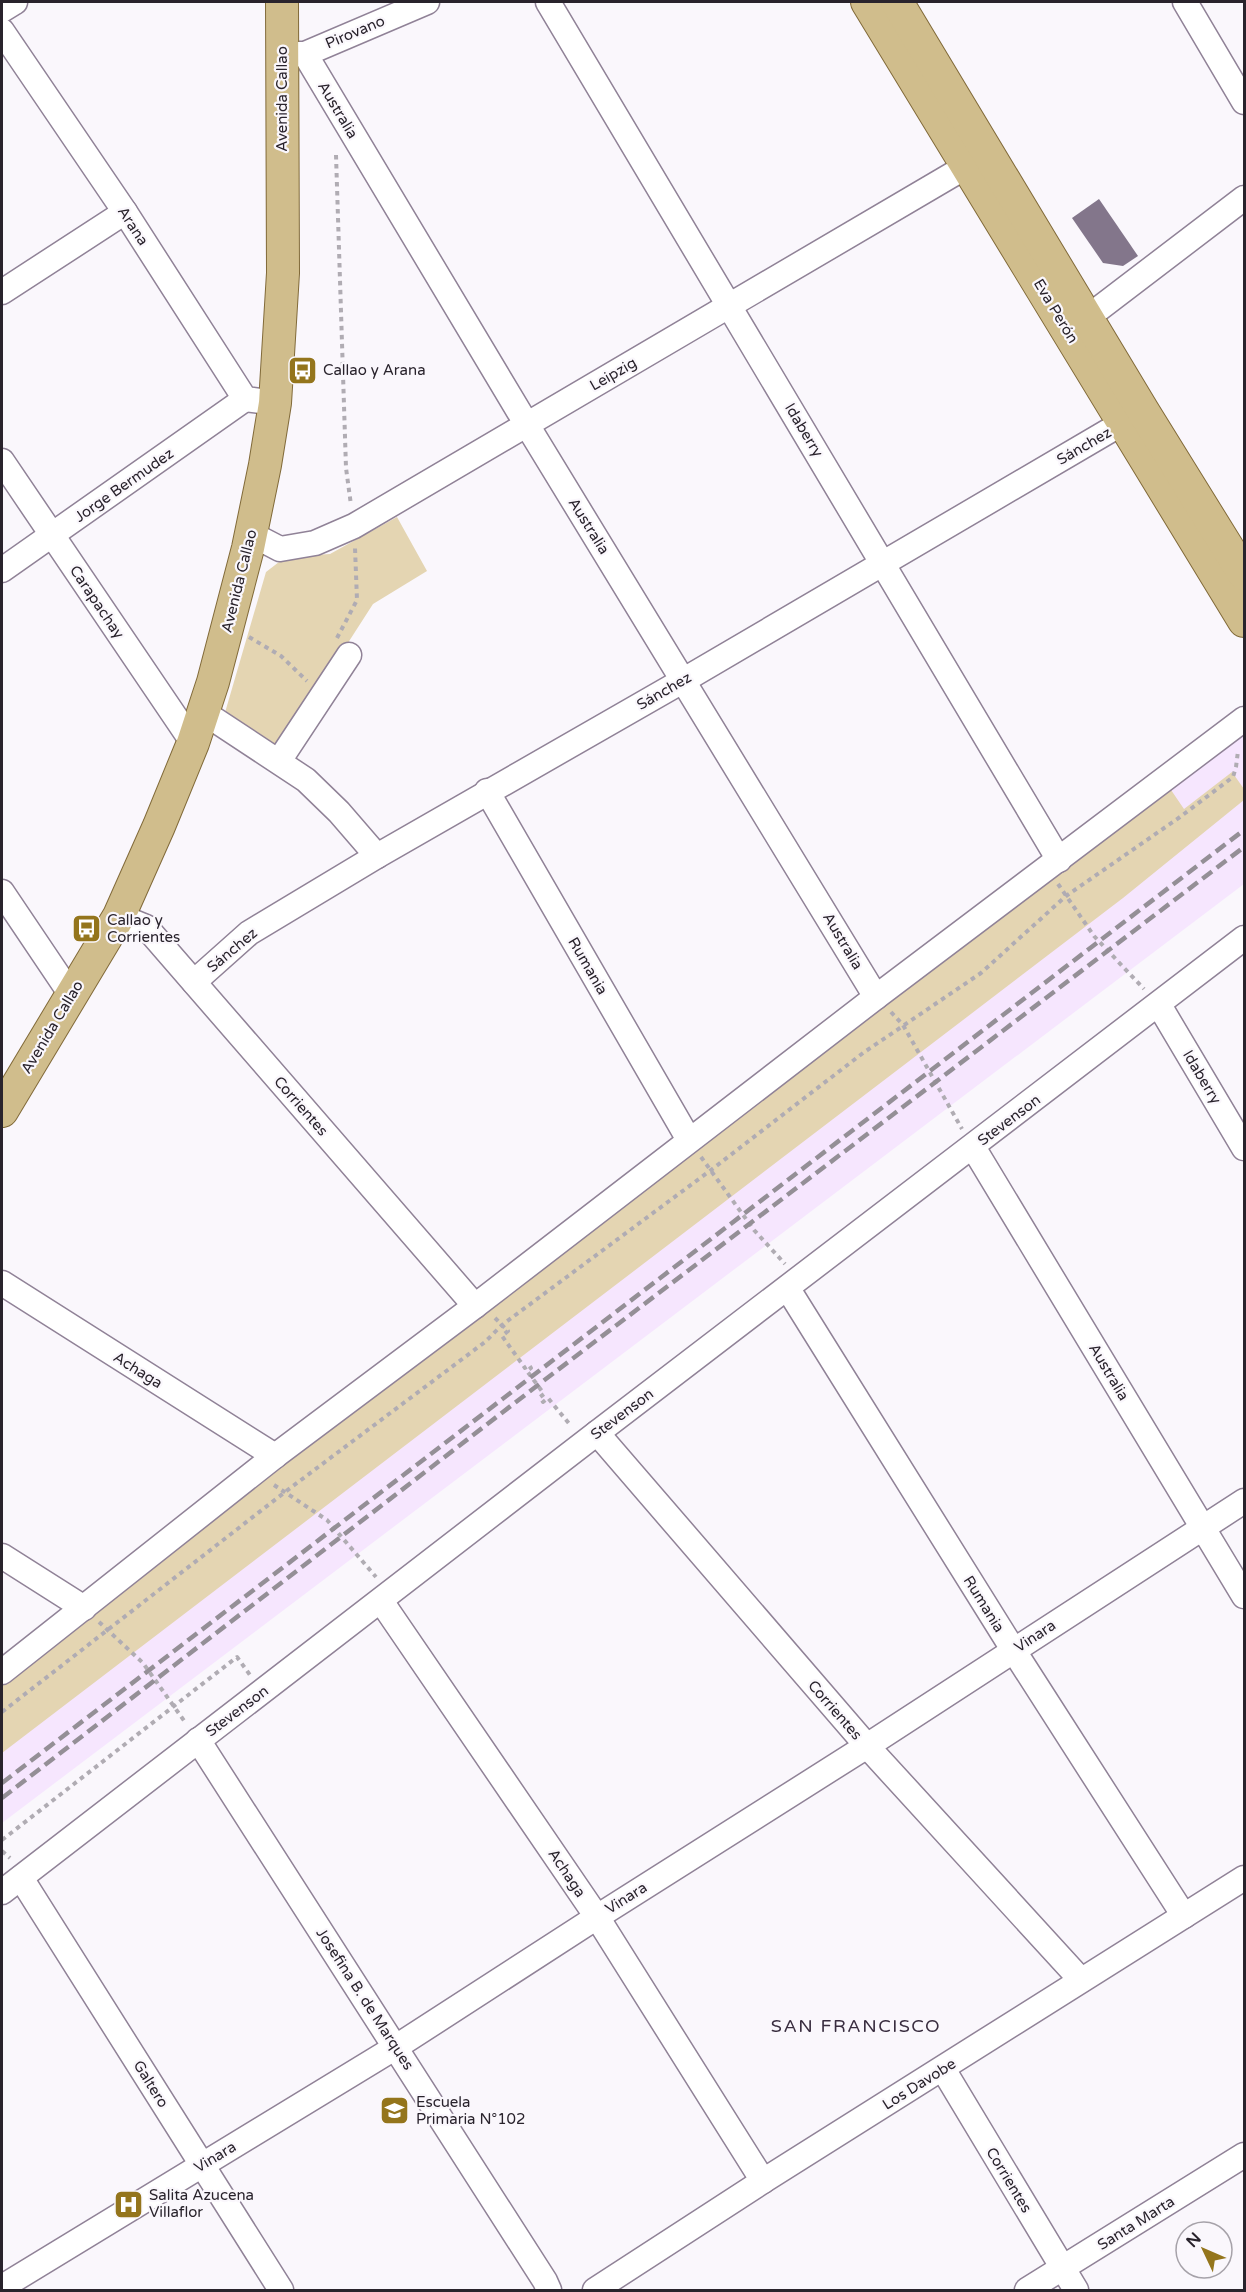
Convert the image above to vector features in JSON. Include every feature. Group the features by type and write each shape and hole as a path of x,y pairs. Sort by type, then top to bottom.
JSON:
{"main road":[{"name":"Avenida Callao","path":"2,1111 119,916 193,743 228,625 251,534 265,465 260,401 283,273 294,54 282,2"},
{"name":"Eva Perón","path":"867,2 967,166 1078,325"},
{"name":"Eva Perón","path":"897,2 1078,325 1133,417 1245,621"},
{"name":"Eva Perón","path":"1133,417 1245,574"}],"street":[{"path":"2,10 15,2"},
{"name":"Pirovano","path":"294,54 427,2"},
{"name":"Idaberry","path":"548,2 883,563 1053,865"},
{"path":"1185,2 1245,102"},
{"name":"Arana","path":"2,31 125,212 260,401"},
{"name":"Australia","path":"294,54 527,425 876,997"},
{"name":"Leipzig","path":"251,534 280,549 315,543 354,526 967,166"},
{"path":"1078,325 1245,198"},
{"path":"2,292 125,212"},
{"name":"Jorge Bermudez","path":"2,570 260,401"},
{"name":"Sánchez","path":"194,982 249,933 376,856 684,680 1133,417"},
{"name":"Carapachay","path":"2,461 193,743"},
{"path":"279,761 341,651"},
{"path":"203,712 306,780 339,812 376,856"},
{"path":"2,1672 275,1456 1245,718"},
{"name":"Rumania","path":"487,791 689,1140"},
{"path":"2,892 72,996"},
{"name":"Corrientes","path":"119,916 146,927 475,1306"},
{"name":"Stevenson","path":"2,1892 1245,938"},
{"name":"Idaberry","path":"1159,1005 1245,1148"},
{"name":"Australia","path":"973,1148 1245,1596"},
{"name":"Achaga","path":"2,1283 275,1456"},
{"name":"Rumania","path":"794,1284 1014,1651 1184,1916"},
{"name":"Corrientes","path":"591,1438 867,1746 1081,1980"},
{"name":"Vinara","path":"2,2288 396,2047 1245,1501"},
{"path":"2,1556 84,1608"},
{"name":"Achaga","path":"386,1597 597,1917 764,2181"},
{"name":"Josefina B. de Marques","path":"198,1740 549,2290"},
{"name":"Galtero","path":"21,1878 281,2290"},
{"name":"Los Davobe","path":"595,2290 1245,1878"},
{"name":"Corrientes","path":"943,2069 1076,2290"},
{"name":"Santa Marta","path":"1027,2290 1245,2155"}],"path":[{"path":"336,155 346,468 354,526 357,600 341,651"},
{"path":"228,625 281,656 312,685"},
{"path":"2,1712 285,1492 485,1342 502,1325 711,1170 863,1053 981,973 1066,896 1180,817 1233,777 1238,750"},
{"path":"1053,865 1066,896 1094,936 1159,1005"},
{"path":"876,997 903,1025 973,1148"},
{"path":"689,1140 794,1284"},
{"path":"475,1306 488,1311 508,1331 502,1336 525,1368 529,1365 531,1368 527,1371 544,1394 540,1397 543,1402 548,1398 591,1438"},
{"path":"255,1473 327,1520 386,1597"},
{"path":"84,1608 143,1663 198,1740"},
{"path":"2,1840 237,1657 262,1692"}],"shaded area":[{"path":"397,517 427,571 373,604 279,750 224,716 266,572 279,562 299,556 330,554"},
{"path":"1244,733 1244,884 2,1823 2,1678"},
{"path":"1232,772 1244,789 1244,800 1123,898 2,1753 2,1677 1169,787 1184,809"}],"building":[{"path":"1099,199 1138,256 1123,266 1103,263 1072,218"}],"railway":[{"path":"2,1783 1244,830"},
{"path":"2,1798 538,1385 1244,847"}],"place":[{"name":"Callao y Arana","path":"302,370"},
{"name":"Callao y Corrientes","path":"86,929"},
{"name":"Escuela Primaria N°102","path":"395,2111"},
{"name":"Salita Azucena Villaflor","path":"128,2204"}],"district":[{"name":"SAN FRANCISCO","path":"856,2026"}]}
